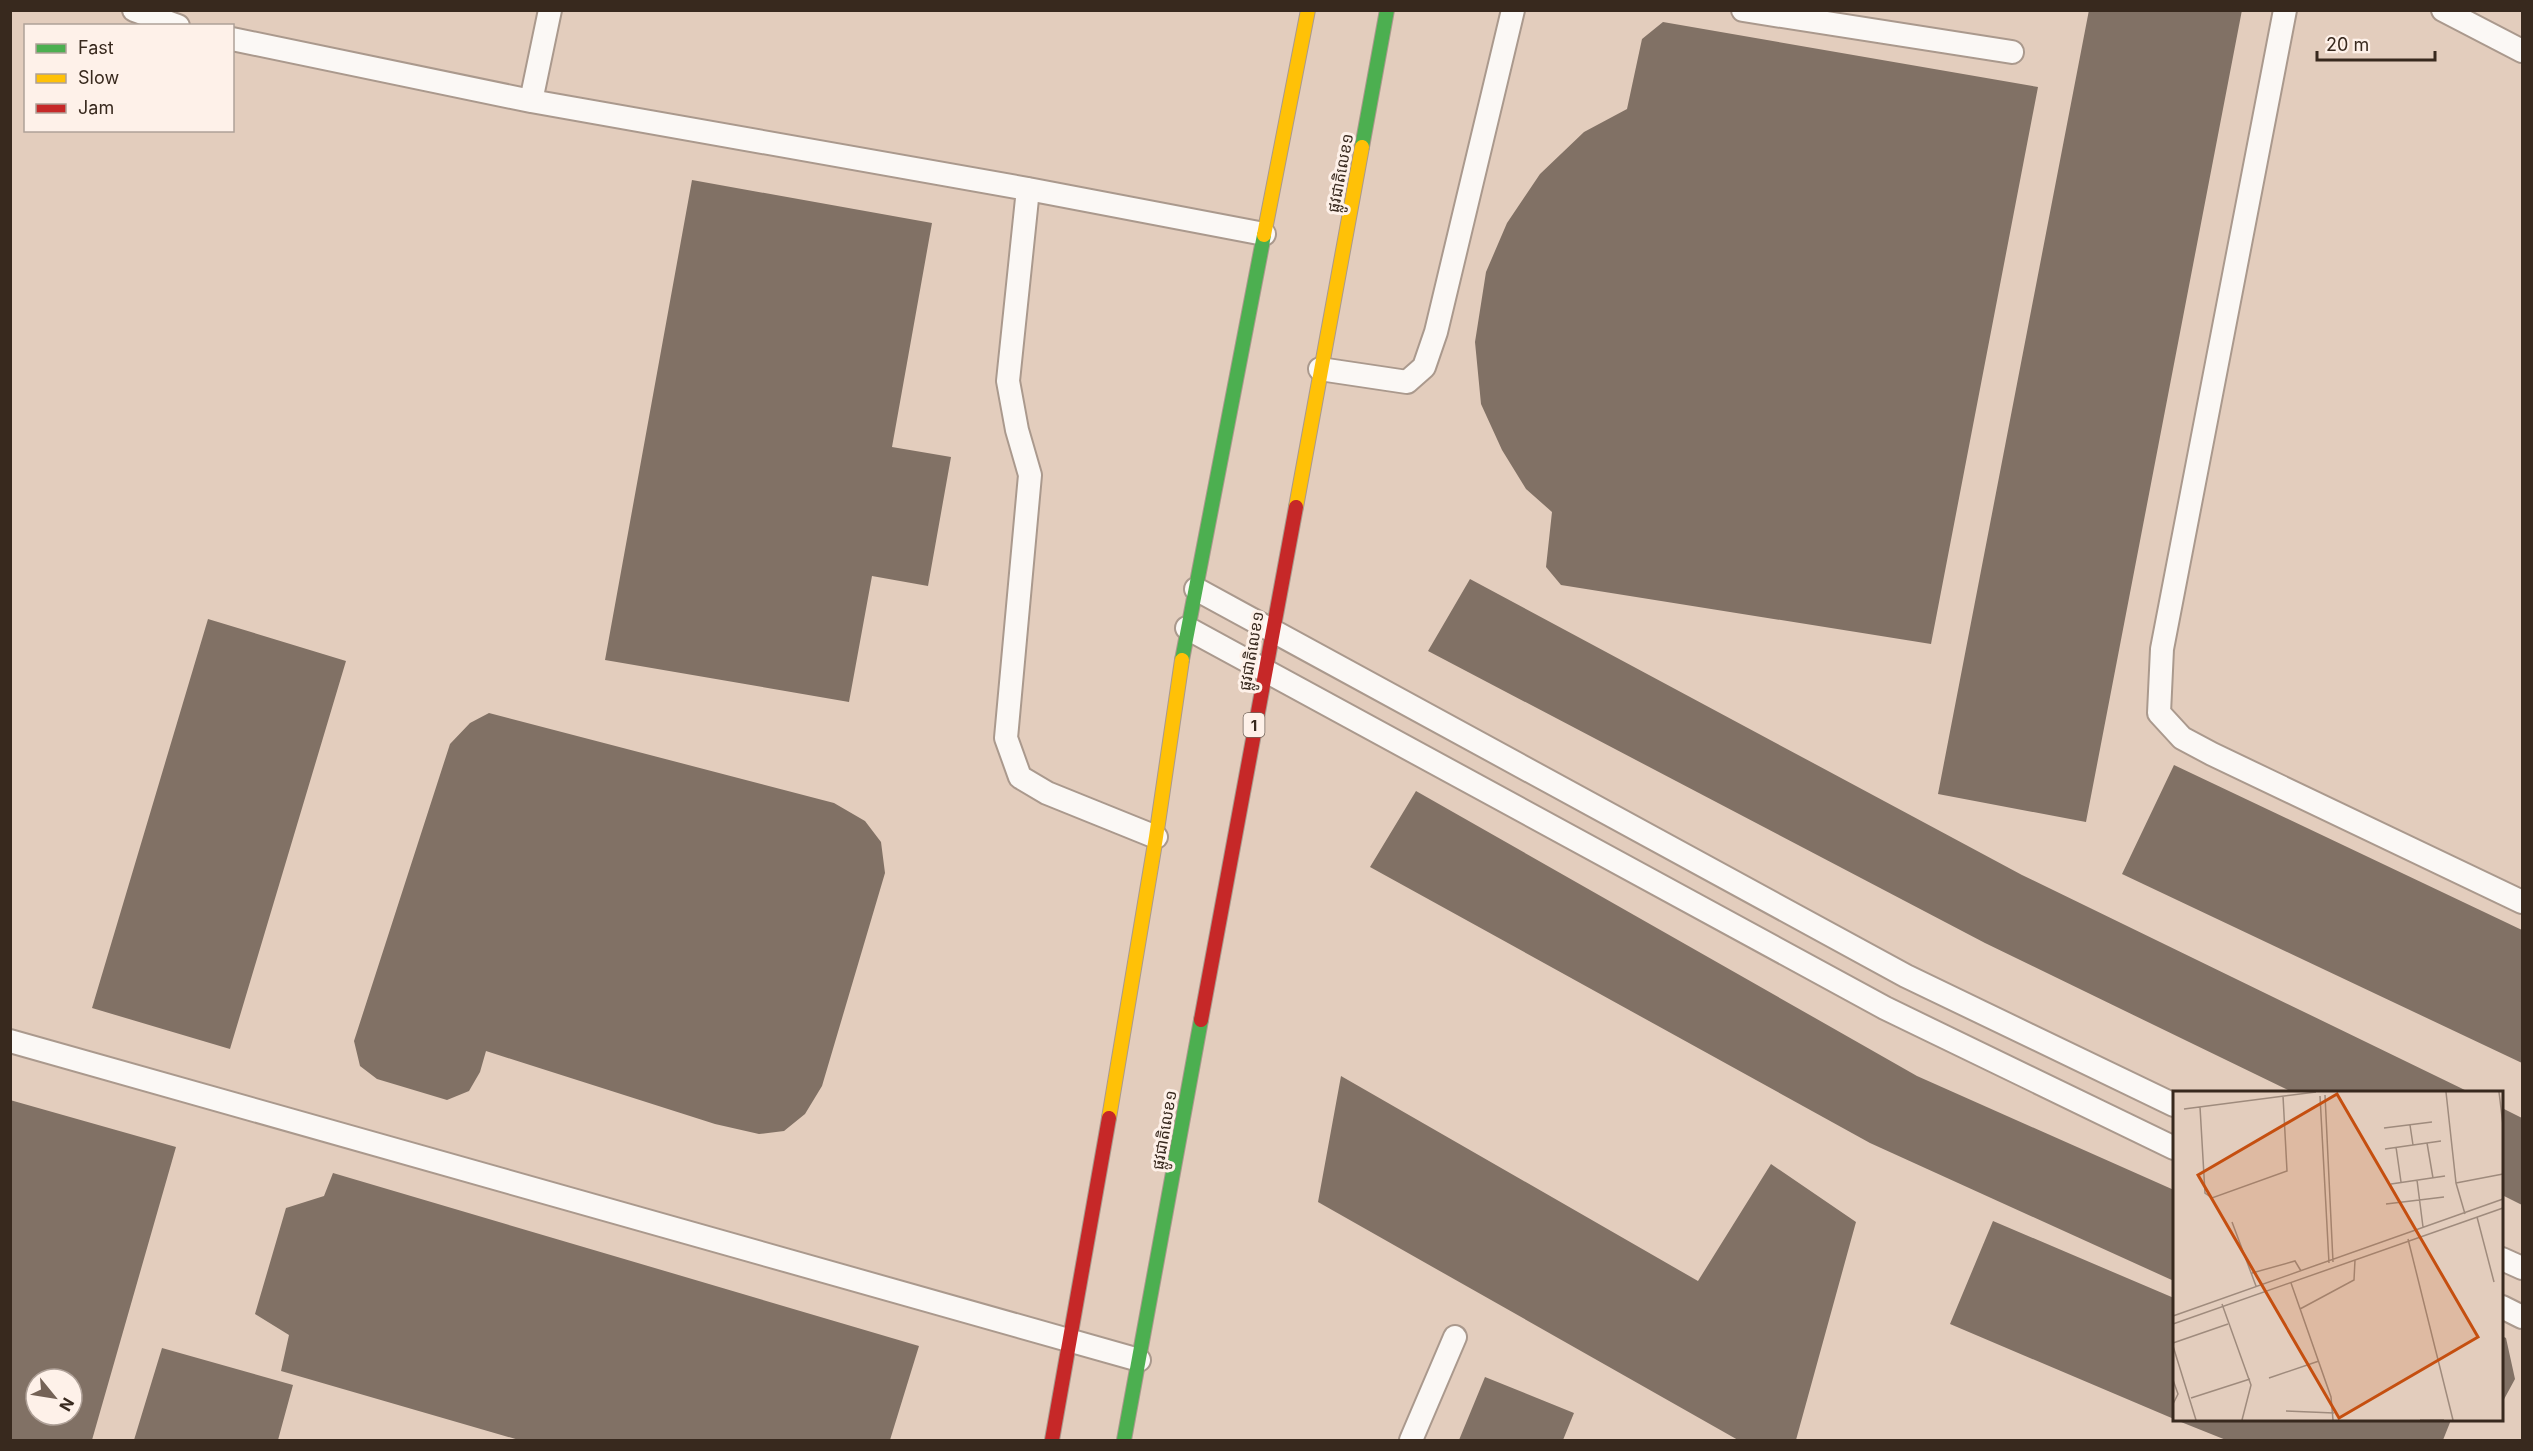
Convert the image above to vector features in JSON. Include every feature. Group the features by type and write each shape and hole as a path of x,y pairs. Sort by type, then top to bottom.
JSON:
{"highway":[{"path":"1052,1440 1071,1342 1156,837 1188,628 1308,10"},
{"name":"ផ្លូវជាតិលេខ១","path":"1125,1440 1264,670 1387,10"}],"lane":[{"path":"134,10 172,24"},
{"path":"531,100 550,10"},
{"path":"1320,369 1407,382 1424,367 1436,332 1513,10"},
{"path":"1743,10 2012,52"},
{"path":"2285,10 2162,649 2159,713 2182,738 2202,749 2523,902"},
{"path":"2444,10 2523,51"},
{"path":"234,39 531,100 1028,189 1264,234"},
{"path":"1028,189 1008,381 1017,430 1030,474 1006,738 1020,777 1047,793 1156,837"},
{"path":"1196,589 1906,976 2173,1104"},
{"path":"1188,628 1885,1008 2173,1148"},
{"path":"10,1041 1139,1360"},
{"path":"2503,1259 2523,1269"},
{"path":"2503,1307 2523,1317"},
{"path":"1411,1440 1455,1337"}],"building":[{"path":"2089,10 2242,10 2086,822 1938,794"},
{"path":"1663,22 2038,87 1931,644 1561,585 1546,567 1552,512 1526,489 1502,450 1481,404 1475,342 1486,272 1507,223 1540,174 1584,132 1627,109 1642,39"},
{"path":"692,180 932,223 892,447 951,457 928,586 872,576 849,702 605,660"},
{"path":"1470,579 2022,875 2467,1091 2290,1091 1985,943 1428,651"},
{"path":"208,619 346,661 230,1049 92,1008"},
{"path":"489,713 834,803 865,821 881,842 885,873 822,1086 805,1114 784,1131 759,1134 715,1124 486,1051 480,1072 469,1091 447,1100 377,1079 360,1066 354,1041 450,744 470,723"},
{"path":"2174,765 2522,930 2522,1063 2122,874"},
{"path":"1416,791 1917,1076 2173,1190 2173,1281 1870,1143 1370,867"},
{"path":"1341,1076 1698,1281 1771,1164 1856,1222 1796,1440 1738,1440 1318,1202"},
{"path":"10,1100 176,1147 92,1440 10,1440"},
{"path":"2503,1108 2522,1118 2522,1205 2503,1196"},
{"path":"333,1173 919,1346 890,1440 519,1440 281,1371 289,1335 255,1314 286,1208 324,1196"},
{"path":"1993,1221 2173,1298 2173,1419 1950,1324"},
{"path":"2503,1336 2506,1338 2515,1379 2503,1401"},
{"path":"162,1348 293,1385 278,1440 134,1440"},
{"path":"1485,1377 1574,1413 1563,1440 1459,1440"},
{"path":"2178,1421 2451,1421 2443,1440 2226,1440"}],"traffic: fast":[{"path":"1362,147 1387,10"},
{"path":"1182,660 1264,235"},
{"path":"1124,1440 1201,1020"}],"traffic: slow":[{"path":"1264,235 1308,10"},
{"path":"1296,507 1362,147"},
{"path":"1109,1118 1156,837 1182,660"}],"traffic: jam":[{"path":"1201,1020 1296,507"},
{"path":"1052,1440 1109,1118"}]}
